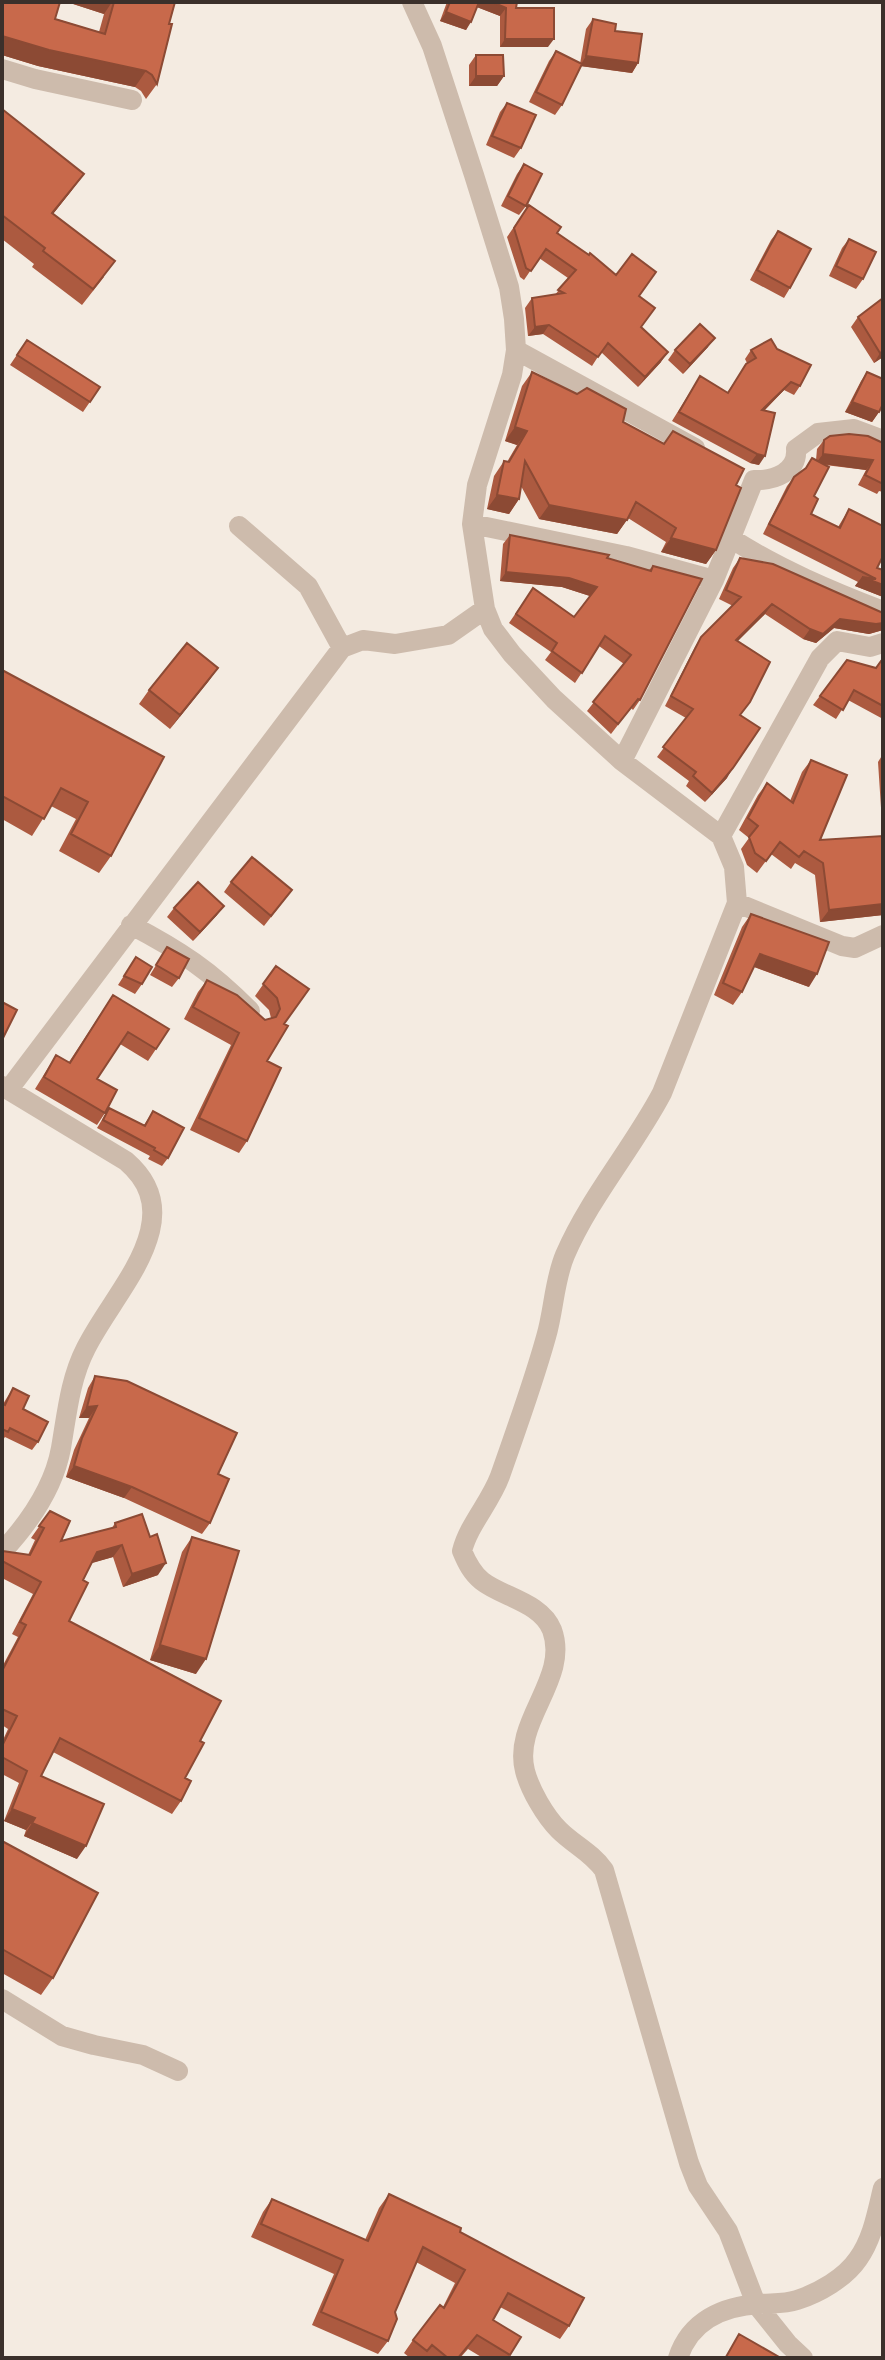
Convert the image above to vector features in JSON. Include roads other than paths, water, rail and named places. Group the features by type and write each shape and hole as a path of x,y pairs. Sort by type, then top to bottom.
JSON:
{"street":[{"path":"412,2 432,46 509,287 516,350 512,375 477,485 472,524 485,609 493,629 512,654 554,699 622,761 721,836 734,867 737,903 662,1093 602,1187 566,1254 547,1334 521,1417 495,1490 466,1536 462,1551 480,1580 525,1603 551,1627 557,1655 526,1739 525,1769 537,1797 557,1828 593,1855 604,1870 698,2186 728,2231 756,2304 803,2358"},
{"path":"2,69 132,100"},
{"path":"516,350 714,458"},
{"path":"622,761 714,580 732,539 748,476 769,481 787,472 796,462 796,449 818,433 854,429 883,440"},
{"path":"472,524 626,556 714,580"},
{"path":"239,526 308,586 342,648"},
{"path":"732,539 759,556 833,592 883,611"},
{"path":"2,1552 35,1511 50,1482 61,1450 74,1376 85,1349 132,1272 150,1232 153,1206 149,1188 139,1172 126,1161 6,1088 258,763 342,648 363,640 395,644 448,635 485,609"},
{"path":"721,836 820,658 837,641 870,647 883,643"},
{"path":"737,903 842,946 855,948 883,935"},
{"path":"131,925 181,951 222,982 259,1019"},
{"path":"2,1999 62,2036 143,2055 178,2071"},
{"path":"678,2358 685,2340 705,2319 756,2304 798,2300 836,2281 858,2260 870,2237 883,2188"}]}
